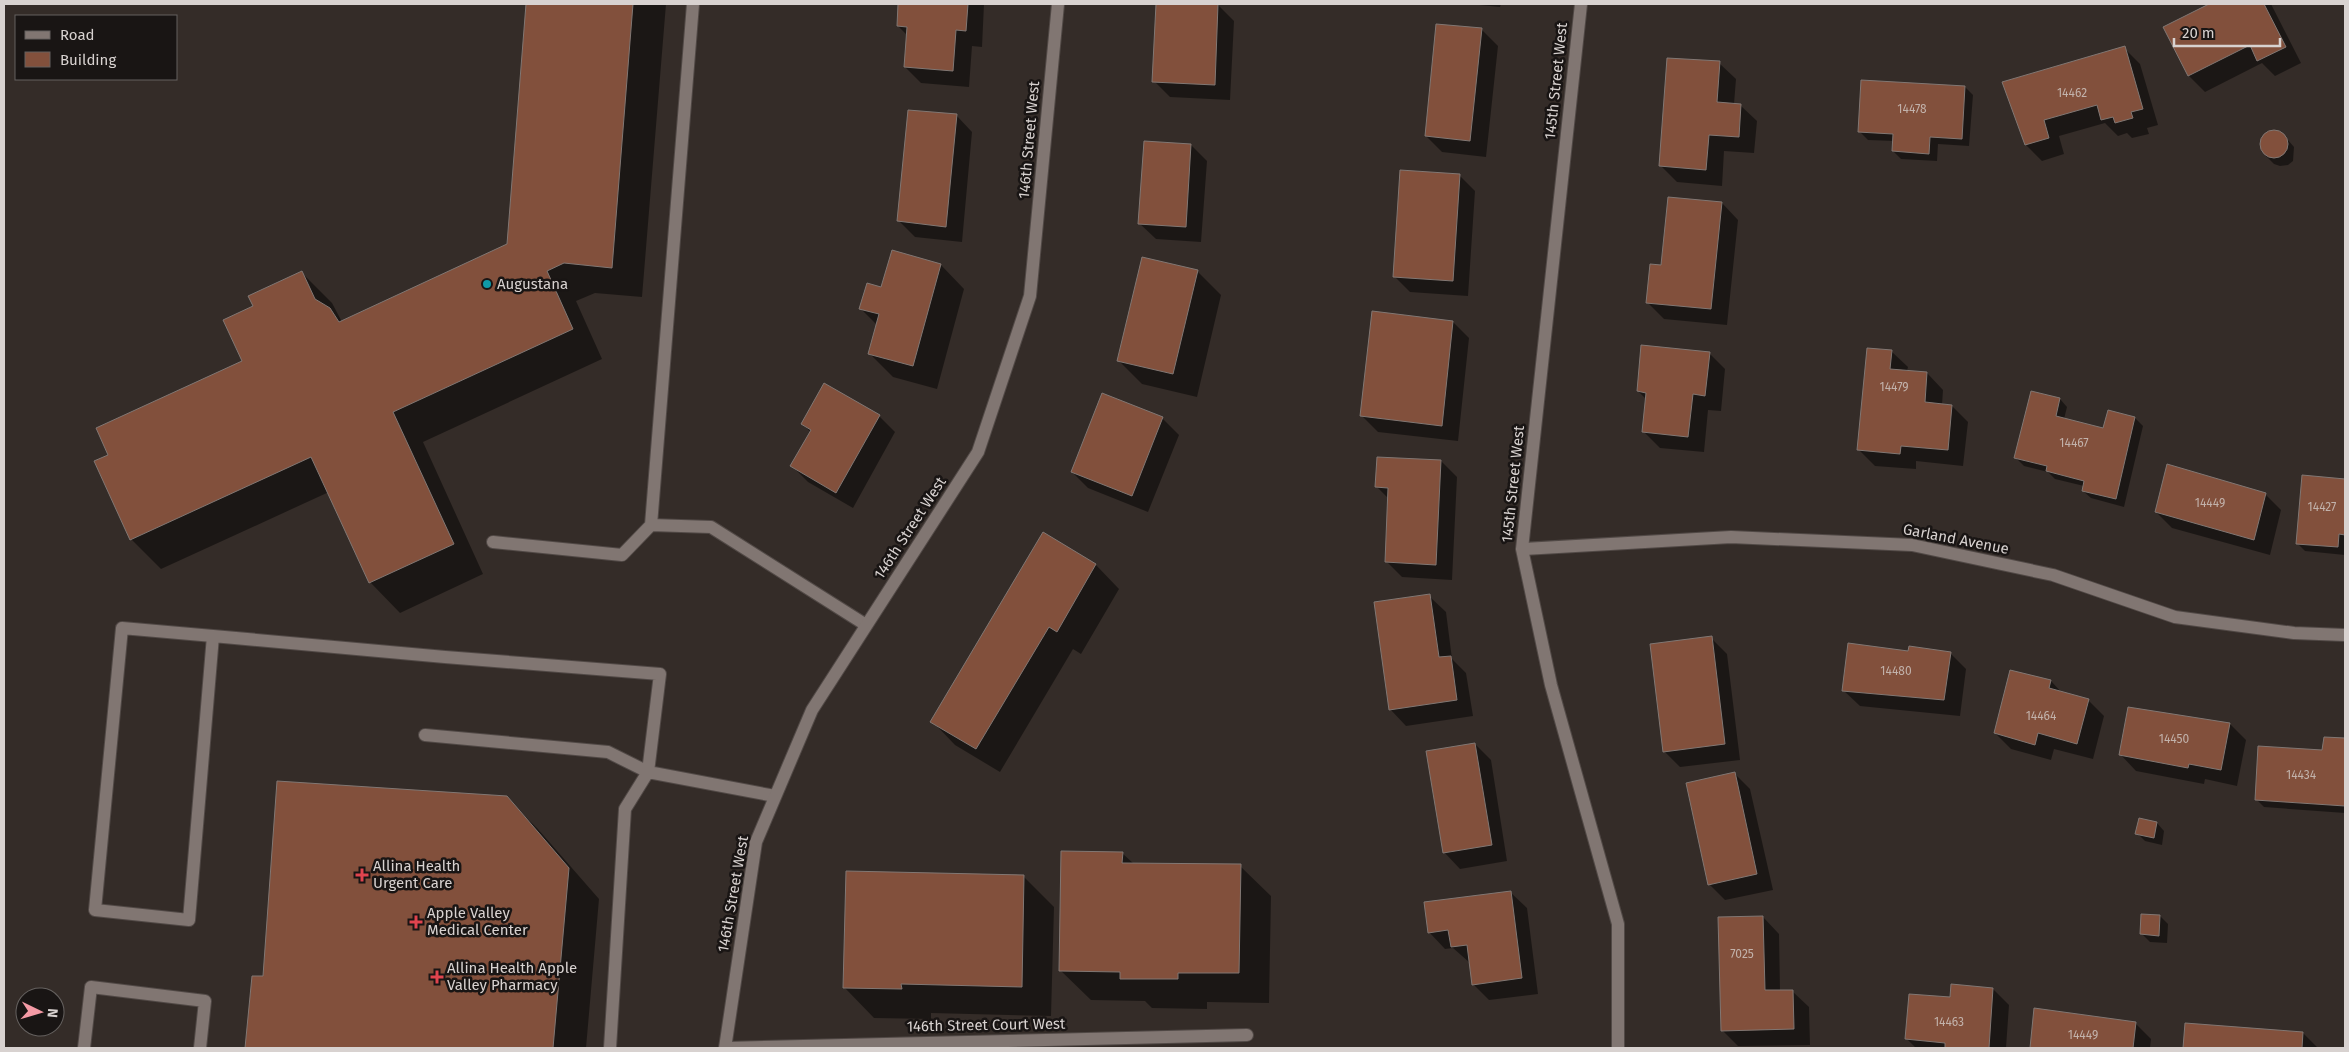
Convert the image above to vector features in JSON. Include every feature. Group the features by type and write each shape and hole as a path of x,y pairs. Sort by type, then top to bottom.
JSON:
{"street":[{"path":"493,542 622,555 651,525 693,4"},
{"name":"146th Street West","path":"726,1048 756,842 812,710 978,452 1030,296 1058,4"},
{"name":"145th Street West","path":"1581,4 1522,549 1551,685 1618,924 1618,1048"},
{"path":"651,525 711,527 866,625"},
{"name":"Garland Avenue","path":"1522,549 1731,537 1912,545 2053,575 2175,617 2294,633 2345,635"},
{"path":"213,636 189,920 95,910 122,628 660,674 648,772 625,809 610,1048"},
{"path":"425,735 608,752 648,772 775,796"},
{"path":"84,1048 91,987 205,1001 200,1048"},
{"name":"146th Street Court West","path":"726,1048 1247,1035"}],"building":[{"name":"Augustana","path":"526,4 633,4 612,268 564,263 547,271 573,329 393,412 454,544 369,583 311,457 130,540 94,461 108,455 96,428 242,361 223,320 253,306 248,296 302,271 315,299 330,308 339,322 507,244"},
{"path":"898,4 968,4 966,31 956,30 953,71 904,67 907,27 897,26"},
{"path":"1156,4 1218,4 1215,85 1152,82"},
{"path":"2209,4 2264,4 2286,47 2257,61 2250,45 2188,76 2163,27"},
{"path":"1436,24 1482,28 1470,141 1425,136"},
{"path":"2125,46 2143,109 2131,112 2133,118 2115,123 2113,117 2101,120 2097,105 2044,120 2049,138 2025,145 2002,82"},
{"path":"1667,58 1720,61 1717,102 1741,104 1739,137 1709,135 1706,170 1659,166"},
{"path":"1861,80 1965,86 1962,139 1930,137 1929,154 1892,151 1893,134 1858,132"},
{"path":"908,110 957,114 946,227 897,221"},
{"path":"2274,130 2284,134 2288,144 2284,154 2274,158 2264,154 2260,144 2264,134"},
{"path":"1144,141 1191,144 1186,227 1138,224"},
{"path":"1400,170 1460,174 1453,281 1393,277"},
{"path":"1668,197 1722,202 1711,309 1646,303 1650,264 1661,265"},
{"path":"892,250 941,264 913,366 868,354 879,314 859,309 867,283 881,287"},
{"path":"1142,257 1198,270 1173,374 1117,361"},
{"path":"1372,311 1453,321 1442,426 1360,416"},
{"path":"1641,345 1710,352 1705,396 1693,394 1688,437 1642,432 1646,393 1637,391"},
{"path":"1867,348 1892,350 1890,369 1927,372 1925,402 1952,405 1948,450 1901,446 1900,454 1857,450"},
{"path":"824,383 880,415 836,493 790,466 811,430 801,424"},
{"path":"2031,391 2060,398 2056,416 2103,428 2108,410 2135,417 2116,499 2082,491 2084,481 2046,471 2047,466 2014,458"},
{"path":"1102,393 1163,417 1132,496 1071,472"},
{"path":"1377,457 1441,460 1436,565 1385,562 1388,488 1375,487"},
{"path":"2167,464 2266,493 2254,540 2155,512"},
{"path":"2302,475 2345,479 2345,535 2339,534 2338,547 2296,544"},
{"path":"1043,532 1096,564 1057,632 1049,627 976,749 930,722"},
{"path":"1430,594 1439,657 1451,656 1457,700 1389,710 1374,602"},
{"path":"1712,636 1725,744 1663,752 1650,644"},
{"path":"1848,643 1908,651 1909,646 1951,652 1944,700 1842,691"},
{"path":"2010,670 2051,680 2049,688 2089,699 2077,744 2038,733 2035,745 1994,733"},
{"path":"2128,707 2230,723 2221,770 2189,764 2188,768 2119,755"},
{"path":"2324,737 2345,738 2345,806 2255,800 2258,746 2322,750"},
{"path":"1475,743 1492,845 1443,853 1426,751"},
{"path":"1735,772 1757,874 1708,885 1686,783"},
{"name":"Apple Valley Medical Center","path":"277,781 507,796 569,868 553,1048 245,1048 252,976 263,976"},
{"path":"2139,818 2157,822 2154,838 2135,834"},
{"path":"1061,851 1123,852 1122,863 1241,864 1239,973 1178,973 1178,979 1120,979 1120,972 1059,971"},
{"path":"846,871 1024,875 1022,987 901,984 902,989 843,988"},
{"path":"1511,891 1522,978 1472,985 1467,945 1451,947 1448,930 1428,933 1424,902"},
{"path":"2141,914 2160,915 2159,936 2140,934"},
{"path":"1763,916 1765,990 1793,990 1794,1029 1721,1031 1718,917"},
{"path":"1951,984 1993,988 1989,1048 1945,1048 1945,1043 1905,1039 1909,994 1950,997"},
{"path":"2034,1008 2136,1022 2133,1048 2030,1048"},
{"path":"2185,1023 2303,1032 2302,1048 2183,1048"}],"place":[{"name":"Augustana","path":"487,284"},
{"name":"Allina Health Urgent Care","path":"362,875"},
{"name":"Apple Valley Medical Center","path":"416,922"},
{"name":"Allina Health Apple Valley Pharmacy","path":"437,977"}]}
